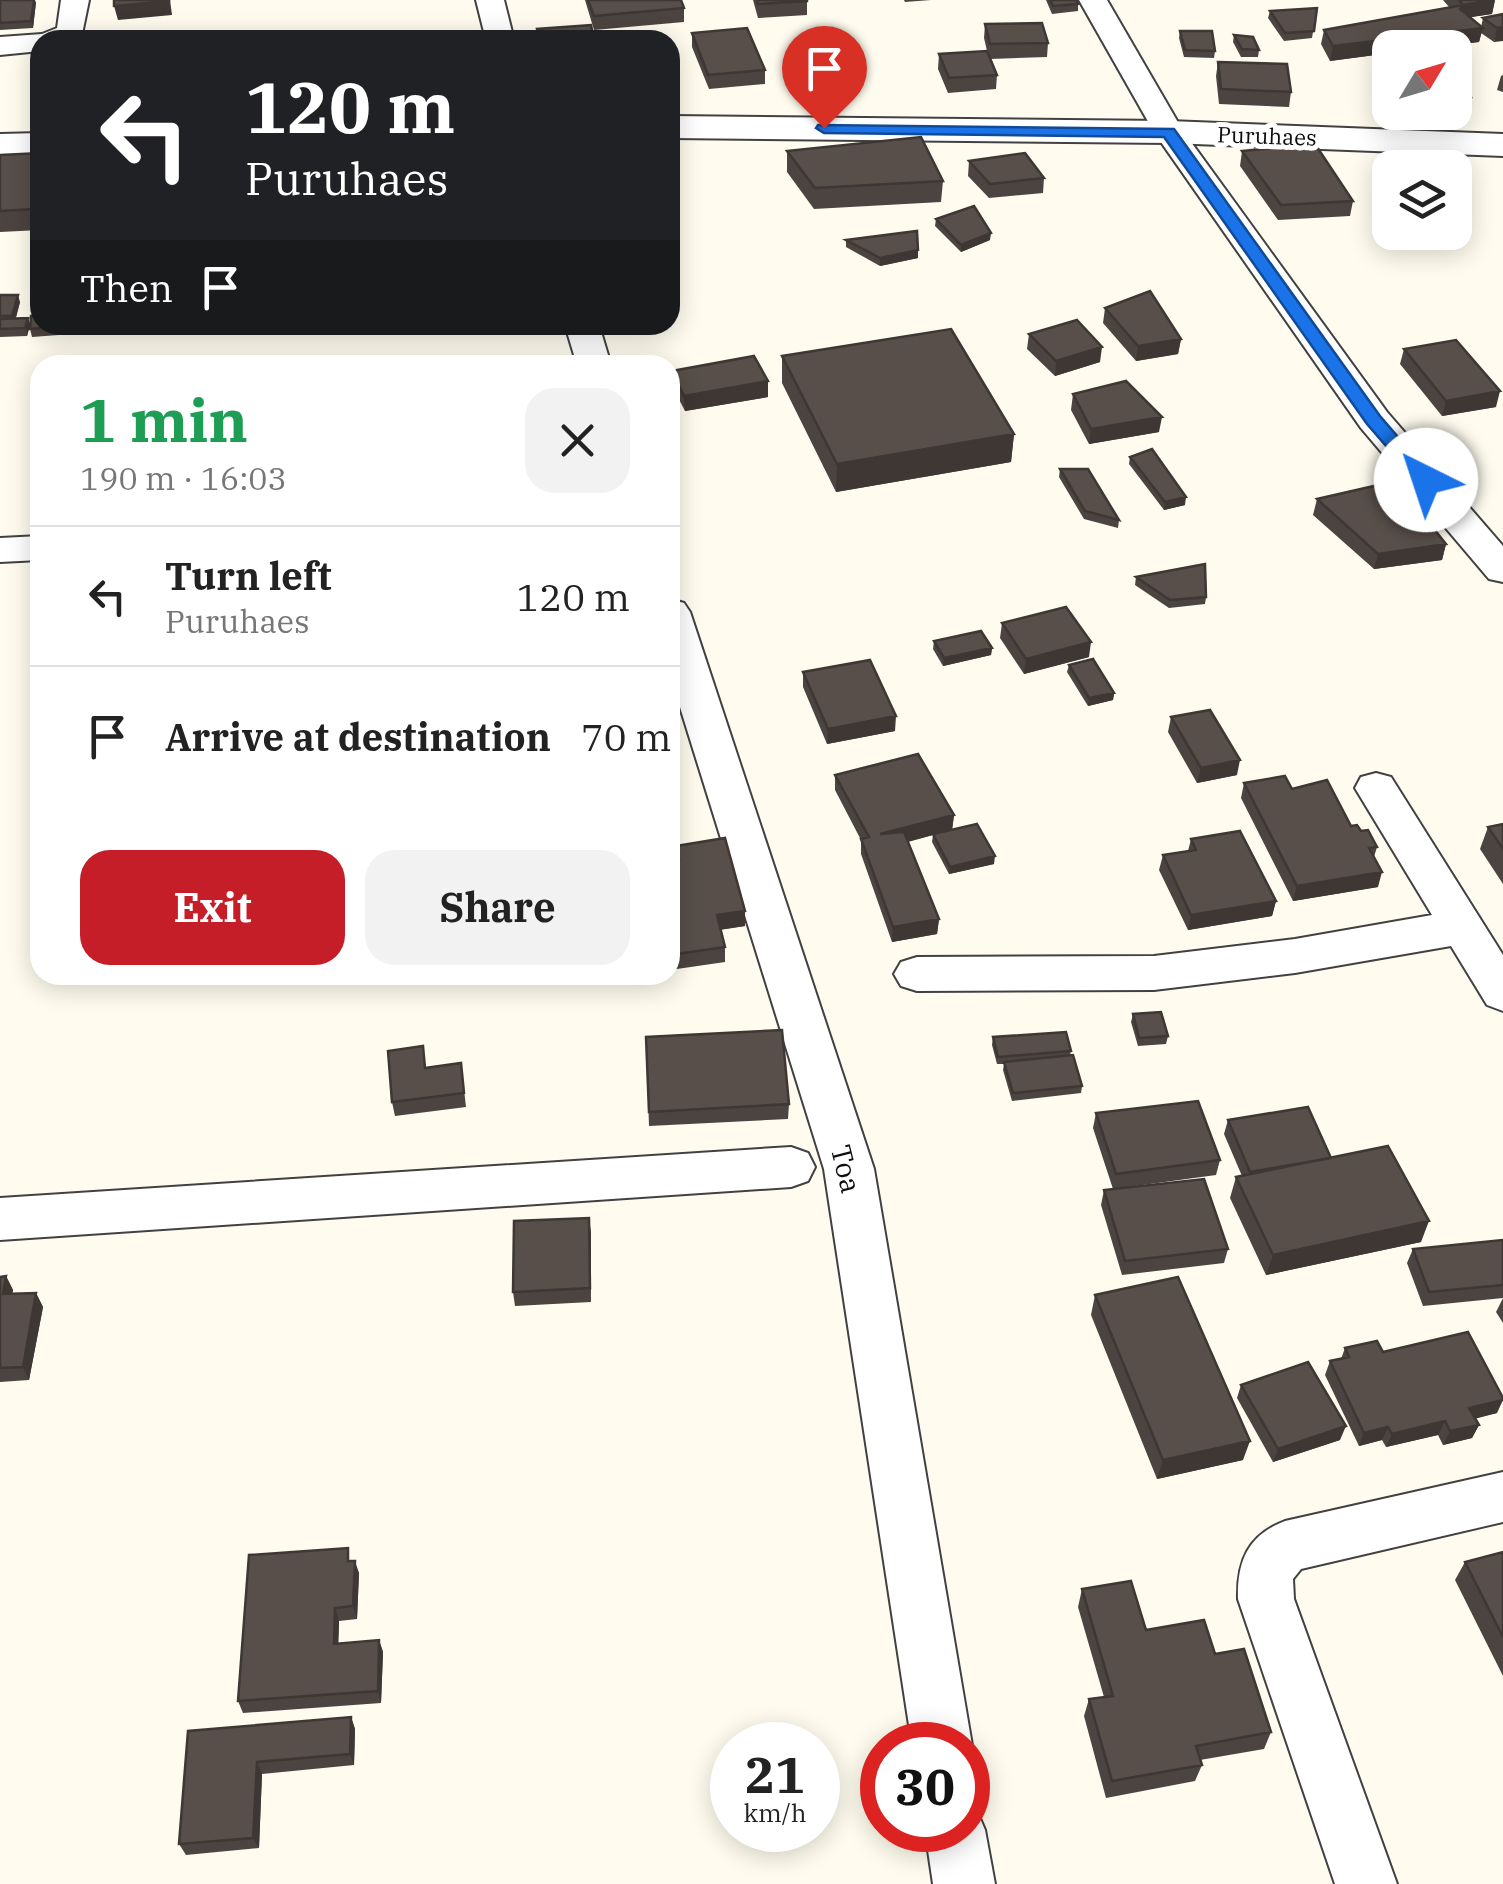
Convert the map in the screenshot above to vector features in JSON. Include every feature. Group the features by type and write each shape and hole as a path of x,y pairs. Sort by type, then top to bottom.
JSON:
{"street":[{"path":"71,30 75,0"},
{"path":"490,0 498,30"},
{"path":"1093,0 1169,132 1374,420 1503,570"},
{"path":"0,46 30,43"},
{"name":"Puruhaes","path":"680,126 1169,132 1503,144"},
{"path":"0,145 30,144"},
{"path":"0,550 30,548"},
{"name":"Toa","path":"680,643 849,1169 938,1722"},
{"path":"1376,788 1503,993"},
{"path":"917,974 1154,973 1294,956 1462,927"},
{"path":"0,1219 791,1167"},
{"path":"1366,1884 1266,1599 1266,1570 1285,1547 1503,1497"},
{"path":"959,1852 964,1884"}],"building":[{"path":"0,0 34,0 31,21 0,23"},
{"path":"114,0 169,0 169,1 114,6"},
{"path":"588,0 681,0 684,8 594,16"},
{"path":"757,0 807,0 807,1 758,4"},
{"path":"1050,0 1076,0 1078,4 1053,6"},
{"path":"1459,0 1493,0 1463,5"},
{"path":"1463,5 1460,9 1483,28 1372,30 1372,41 1333,46 1324,30"},
{"path":"1317,8 1314,31 1285,33 1270,11"},
{"path":"1503,14 1503,27 1497,28 1483,18"},
{"path":"1042,23 1048,43 990,44 985,24"},
{"path":"591,25 592,30 537,30"},
{"path":"747,28 765,70 708,75 692,33"},
{"path":"1180,31 1212,31 1215,51 1185,50"},
{"path":"1234,35 1253,37 1259,50 1242,49"},
{"path":"987,51 997,75 949,78 939,54"},
{"path":"1218,62 1287,64 1291,92 1221,89"},
{"path":"921,137 943,181 815,188 787,151"},
{"path":"1315,144 1353,201 1281,205 1242,151"},
{"path":"1025,153 1044,178 990,184 969,161"},
{"path":"30,154 30,209 0,211 0,155"},
{"path":"974,206 991,233 961,245 936,219"},
{"path":"917,231 918,250 880,258 846,240"},
{"path":"1150,291 1181,339 1138,346 1105,308"},
{"path":"0,295 18,295 12,316 0,316"},
{"path":"28,318 25,328 0,329 0,319"},
{"path":"1077,320 1102,347 1056,361 1029,334"},
{"path":"951,329 1014,434 837,464 782,356"},
{"path":"1456,340 1500,391 1446,401 1404,349"},
{"path":"754,356 768,381 684,396 680,370"},
{"path":"1126,381 1162,417 1091,429 1073,394"},
{"path":"1152,449 1186,497 1165,502 1130,457"},
{"path":"1060,469 1088,469 1119,520 1085,511"},
{"path":"1396,481 1446,544 1378,554 1317,499"},
{"path":"1205,564 1206,597 1170,600 1136,577"},
{"path":"1066,607 1091,642 1026,659 1002,623"},
{"path":"981,631 992,648 944,658 934,641"},
{"path":"1093,659 1114,693 1089,698 1069,665"},
{"path":"870,660 896,716 828,729 803,672"},
{"path":"1210,710 1240,760 1201,768 1171,717"},
{"path":"918,754 954,815 880,834 904,832 939,919 893,927 861,839 869,837 835,775"},
{"path":"1285,776 1292,789 1327,780 1351,826 1368,830 1377,847 1369,848 1382,872 1297,886 1244,783"},
{"path":"977,824 995,856 950,867 933,834"},
{"path":"1503,824 1503,849 1488,827"},
{"path":"1240,831 1276,901 1191,915 1163,855 1196,850 1191,839"},
{"path":"725,838 745,911 717,915 725,947 680,954 680,845"},
{"path":"1161,1012 1168,1036 1139,1038 1133,1014"},
{"path":"782,1030 789,1104 649,1112 646,1037"},
{"path":"1066,1032 1071,1051 998,1057 993,1037"},
{"path":"423,1046 425,1068 461,1063 464,1093 392,1102 388,1051"},
{"path":"1073,1055 1082,1086 1013,1093 1004,1062"},
{"path":"1198,1101 1220,1160 1116,1174 1096,1113"},
{"path":"1308,1107 1331,1158 1250,1172 1228,1120"},
{"path":"1388,1146 1429,1221 1273,1255 1236,1177"},
{"path":"1204,1179 1228,1249 1125,1261 1104,1190"},
{"path":"589,1218 590,1288 513,1292 514,1221"},
{"path":"1503,1240 1503,1285 1429,1292 1413,1249"},
{"path":"6,1276 3,1294 36,1293 23,1367 0,1368 0,1277"},
{"path":"1178,1277 1250,1441 1163,1460 1095,1295"},
{"path":"1468,1332 1503,1398 1469,1408 1479,1425 1450,1431 1445,1421 1392,1434 1388,1427 1364,1433 1330,1361 1349,1357 1345,1348 1377,1341 1383,1352"},
{"path":"1308,1362 1346,1426 1278,1449 1241,1385"},
{"path":"348,1548 348,1561 355,1561 353,1606 335,1608 334,1644 379,1640 378,1691 238,1701 249,1555"},
{"path":"1503,1552 1503,1637 1465,1562"},
{"path":"1131,1581 1146,1630 1204,1620 1215,1654 1244,1649 1271,1732 1196,1746 1202,1765 1112,1781 1089,1699 1113,1696 1082,1589"},
{"path":"351,1717 350,1754 257,1762 253,1838 179,1844 188,1731"}],"route":[{"path":"824,128 1169,132 1374,420 1426,480"}]}
